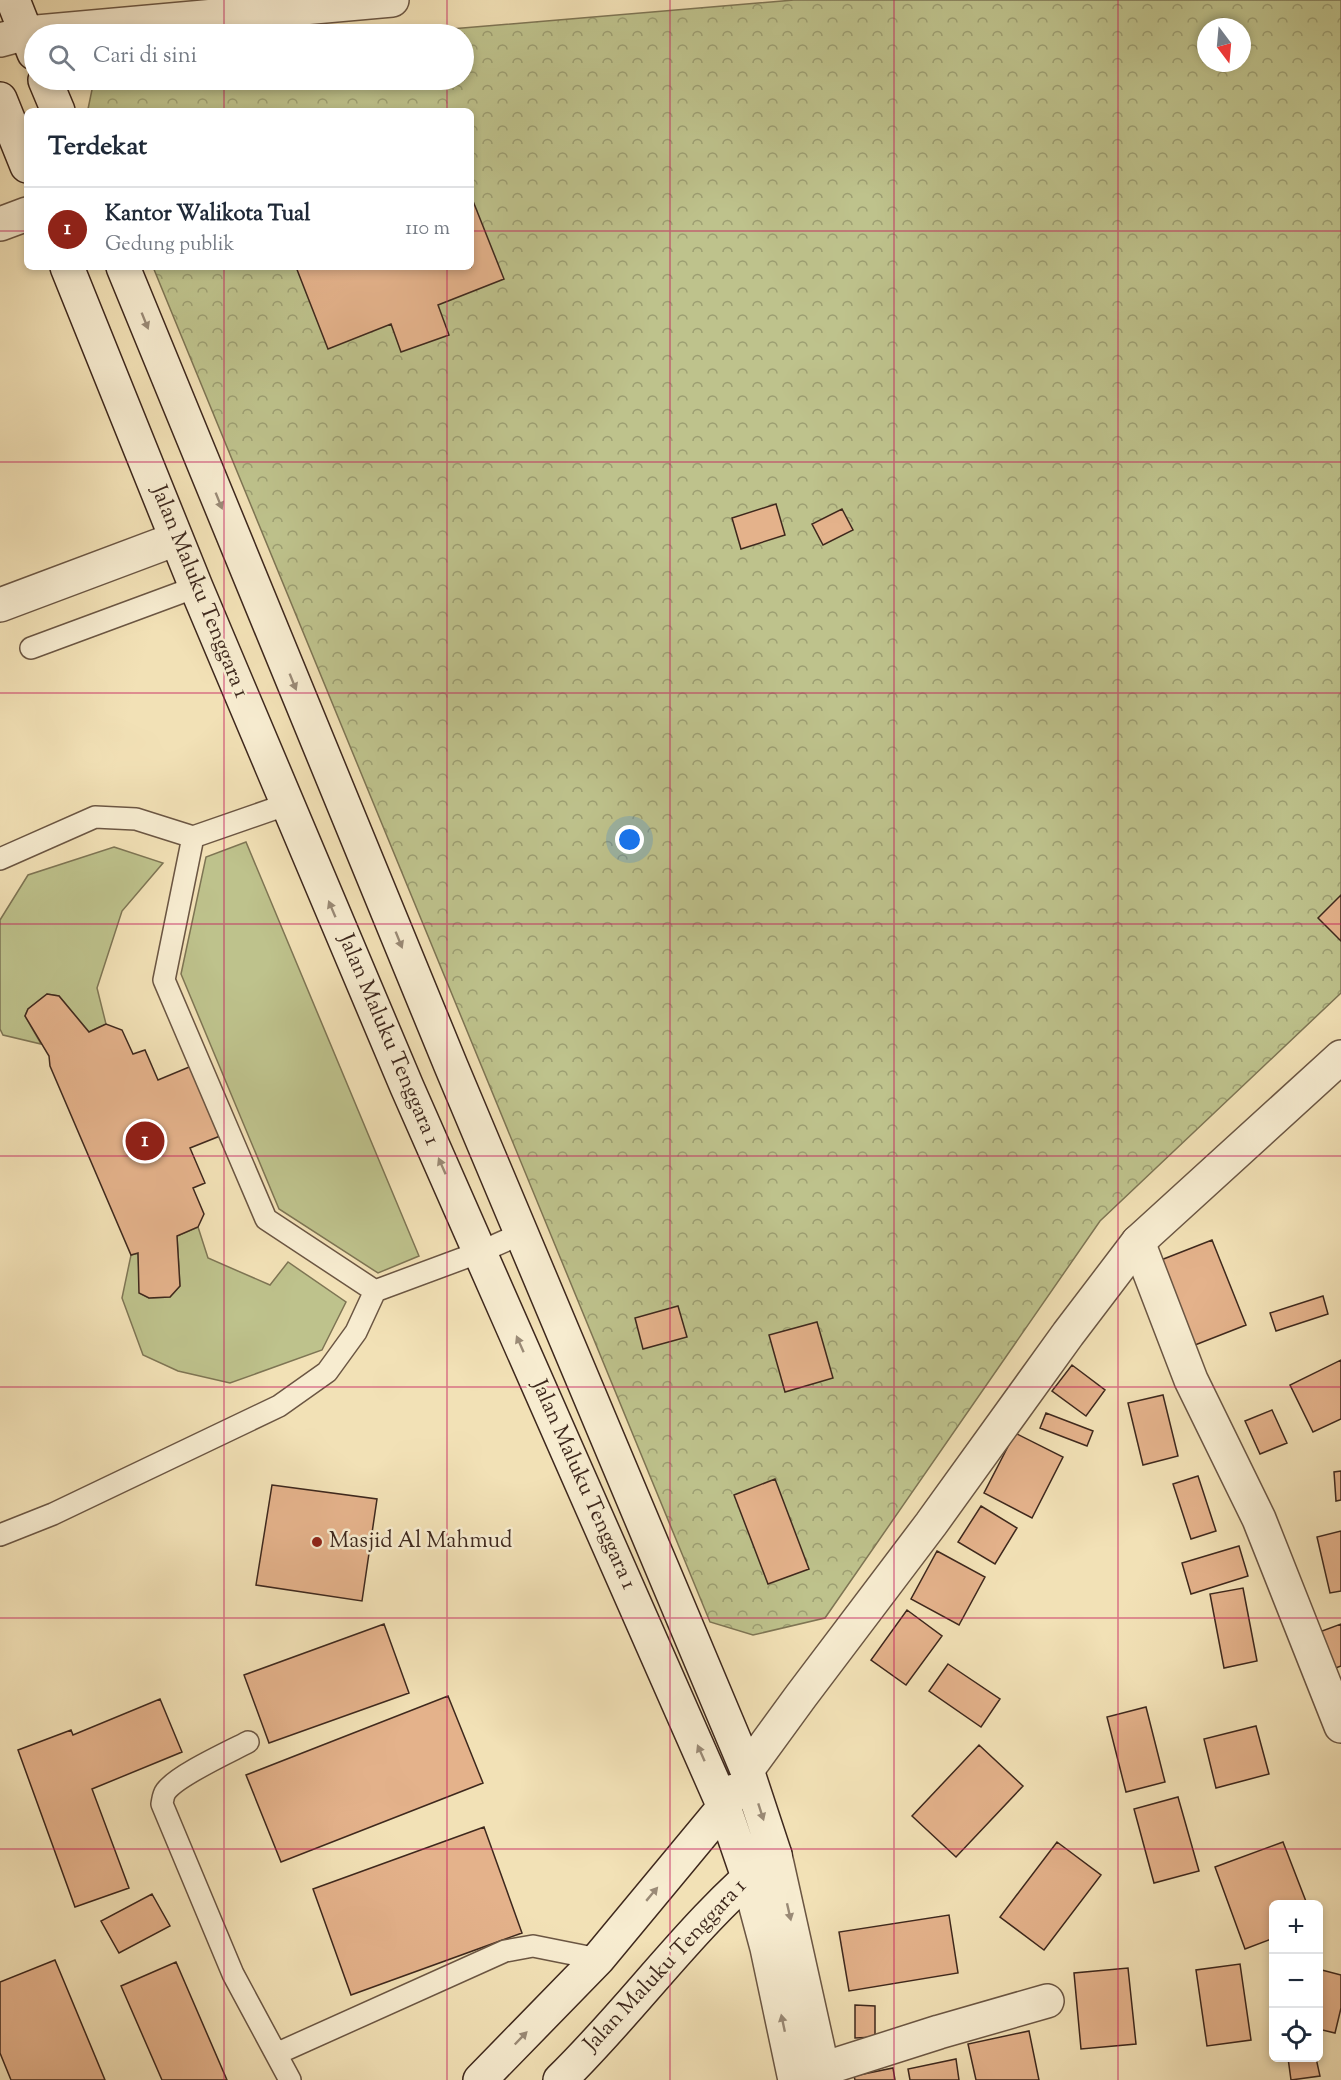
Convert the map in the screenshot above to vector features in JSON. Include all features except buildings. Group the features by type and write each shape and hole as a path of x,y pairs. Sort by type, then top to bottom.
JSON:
{"main road":[{"path":"179,24 392,0"},
{"path":"15,1 20,42"},
{"path":"49,90 57,108"},
{"path":"0,99 24,159"},
{"path":"0,224 24,215"},
{"name":"Jalan Maluku Tenggara 1","path":"68,270 176,539 407,1087 724,1807 748,1877 767,1948 815,2076"},
{"name":"Jalan Maluku Tenggara 1","path":"124,270 451,1066 747,1770 775,1855 815,2076"},
{"path":"0,605 176,539"},
{"path":"480,2080 598,1959 724,1807 747,1770 801,1696 931,1524 1068,1334 1138,1242 1341,1057"},
{"path":"1138,1242 1191,1380 1259,1519 1341,1726"},
{"name":"Jalan Maluku Tenggara 1","path":"560,2080 717,1907 775,1855"},
{"path":"815,2076 939,2032 1047,2001"}],"lane":[{"path":"31,648 196,587"},
{"path":"0,859 95,817 136,819 194,837 288,804"},
{"path":"194,837 164,980 266,1219 375,1291"},
{"path":"0,1535 53,1514 279,1406 327,1372 356,1332 375,1291 480,1252 523,1233"},
{"path":"248,1742 170,1786 164,1793 162,1804 233,1974 290,2080"},
{"path":"276,2054 505,1951 533,1946 598,1959"}],"green space":[{"path":"794,0 1341,0 1341,993 1100,1221 825,1618 753,1635 710,1622 154,270 474,270 474,108 88,108 92,90 474,90 474,27"},
{"path":"246,842 419,1256 378,1273 279,1209 181,974 206,857"},
{"path":"114,847 163,863 122,911 97,988 106,1024 89,1032 59,996 47,994 28,1009 25,1016 41,1044 3,1035 0,1029 0,920 28,875"},
{"path":"198,1227 208,1258 270,1285 288,1262 346,1302 322,1350 230,1383 178,1371 143,1355 122,1298 131,1255 138,1253 140,1293 149,1298 170,1297 180,1286 177,1236"}],"place":[{"name":"Kantor Walikota Tual","path":"145,1141"},
{"name":"Masjid Al Mahmud","path":"317,1542"}]}
